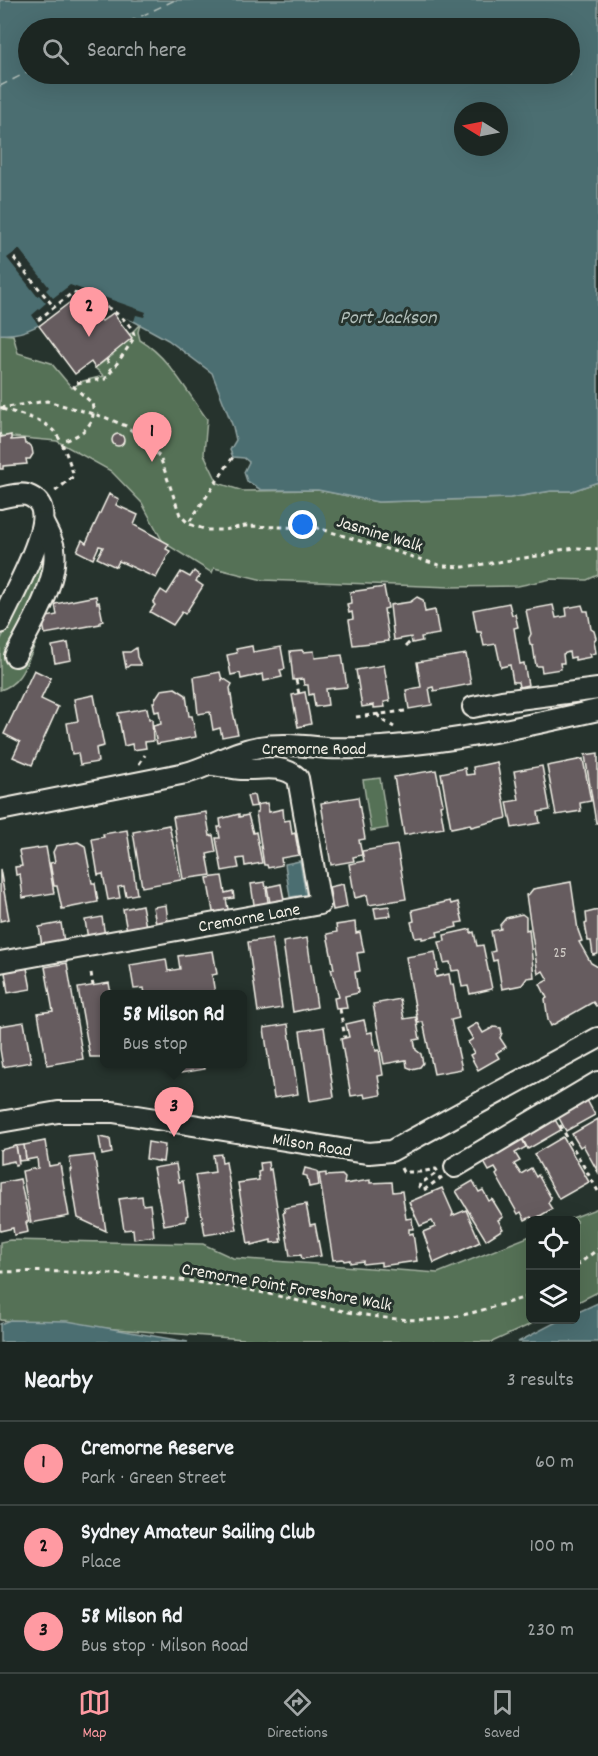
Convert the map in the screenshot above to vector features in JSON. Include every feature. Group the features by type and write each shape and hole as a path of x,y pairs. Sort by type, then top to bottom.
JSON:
{"street":[{"path":"0,498 21,494 34,498 43,512 39,537 0,623"},
{"path":"15,656 50,581 54,549 51,537 42,523"},
{"path":"473,707 502,701 598,689"},
{"name":"Cremorne Road","path":"0,810 186,773 213,765 238,752 262,746 346,748 408,745 506,729 598,710"},
{"name":"Cremorne Lane","path":"0,962 320,904 298,778 290,772 275,768 242,769 213,765"},
{"name":"Milson Road","path":"0,1122 58,1112 113,1112 353,1151 379,1153 397,1149 598,1038"},
{"path":"455,1167 598,1082"}],"path":[{"path":"14,258 54,307"},
{"path":"38,320 72,293 76,293 124,319 132,328 134,337 105,379 75,383 74,387 92,403 94,415 87,429 62,442"},
{"path":"107,359 111,370"},
{"name":"Jasmine Walk","path":"0,408 47,401 115,420 126,426 154,448 180,515 189,524 207,530 245,526 318,528 442,566 464,567 544,555 560,550 598,549"},
{"path":"0,408 43,422 54,429 62,442 74,476 39,503"},
{"path":"190,521 233,457"},
{"path":"406,646 412,640"},
{"path":"296,680 299,694"},
{"path":"356,717 405,711"},
{"path":"377,714 397,729"},
{"path":"90,973 93,986"},
{"path":"340,1009 345,1038"},
{"path":"551,1109 598,1191"},
{"path":"397,1149 404,1172 436,1169 438,1172 420,1184 419,1187 424,1190 455,1167"},
{"path":"580,1263 598,1249"},
{"name":"Cremorne Point Foreshore Walk","path":"0,1272 54,1271 137,1276 231,1287 339,1310 414,1319 439,1319 526,1297"}],"green space":[{"path":"140,324 138,332 140,340 169,365 207,419 204,454 218,483 243,491 318,490 378,502 510,498 551,491 572,491 598,482 598,575 587,580 551,579 518,586 450,587 263,580 214,568 212,573 163,542 142,503 111,471 57,441 0,436 0,334 13,335 18,353 51,363 72,388 83,381 104,376 95,368 113,355 112,353"},
{"path":"49,541 49,557 27,643 35,645 18,678 0,690 0,641"},
{"path":"380,778 388,828 371,831 363,780"},
{"path":"598,1208 598,1292 580,1301 580,1216 577,1216"},
{"path":"526,1238 526,1324 531,1324 492,1342 281,1342 0,1320 0,1242 10,1240 203,1244 233,1258 438,1273"}],"water":[{"name":"Port Jackson","path":"0,0 598,0 598,482 572,491 551,491 510,498 378,502 318,490 261,490 247,481 244,472 249,462 244,458 233,457 230,450 236,440 233,427 212,373 168,340 117,312 73,300 40,324 21,332 0,334"},
{"path":"300,861 306,895 290,897 285,864"},
{"path":"598,1303 598,1342 518,1342 552,1324 580,1324 580,1311"},
{"path":"10,1320 67,1321 188,1342 0,1342 0,1324"}],"pier":[{"path":"19,249 49,287 46,290 53,298 70,285 146,312 144,317 136,315 134,321 77,304 73,300 39,326 32,315 46,303 39,295 37,296 7,258"}],"building":[{"path":"73,300 89,320 100,319 102,321 113,313 132,338 95,368 91,362 75,374 39,326"},
{"path":"0,433 1,437 11,435 11,440 24,439 25,444 32,448 33,454 30,459 26,459 27,464 3,466 3,469 0,469"},
{"path":"120,434 124,440 120,446 116,446 112,438"},
{"path":"109,494 119,499 116,505 138,515 134,525 169,544 166,549 170,551 156,578 119,561 116,567 97,558 103,547 99,546 93,559 77,551 82,540 86,543"},
{"path":"194,571 200,576 196,581 203,586 185,614 182,612 173,625 150,612 161,590 167,594 181,572 190,577"},
{"path":"384,587 388,608 384,609 389,641 353,645 349,620 353,619 352,612 349,613 347,604 351,603 350,592"},
{"path":"96,596 103,621 100,624 45,634 42,618 57,615 55,604"},
{"path":"417,597 423,600 425,612 435,610 439,634 421,637 422,641 412,643 411,637 394,640 390,605 410,602"},
{"path":"509,603 512,615 515,614 518,627 514,628 520,664 524,663 528,685 519,687 518,682 513,682 510,665 501,667 496,644 484,646 481,632 477,632 473,610"},
{"path":"553,605 556,618 567,616 566,608 582,605 584,611 588,611 591,629 596,638 594,641 596,653 590,654 591,657 575,660 575,657 570,658 569,652 563,654 564,663 560,663 561,669 542,672 541,666 536,666 533,646 530,645 531,634 526,610"},
{"path":"68,643 71,660 55,663 52,646"},
{"path":"252,646 253,652 281,647 285,669 280,670 282,677 264,681 263,674 241,679 240,673 231,675 227,655 237,653 236,649"},
{"path":"136,648 141,665 130,665 126,668 123,652 130,652"},
{"path":"302,650 303,652 314,651 315,658 342,655 347,687 326,689 328,705 315,707 313,694 309,695 308,685 304,685 303,679 293,680 290,651"},
{"path":"466,654 471,684 434,691 433,687 429,688 432,705 409,709 406,690 421,687 417,662"},
{"path":"384,665 390,701 384,702 385,707 374,708 374,705 362,707 356,670"},
{"path":"34,670 51,678 41,699 58,707 32,765 13,757 20,742 4,734"},
{"path":"220,672 222,680 223,678 232,684 230,688 232,708 238,734 222,737 220,728 213,730 210,712 198,714 194,677"},
{"path":"175,688 186,695 189,716 192,716 196,737 157,744 153,726 161,724 159,711 155,712 153,702 161,690"},
{"path":"305,692 311,724 298,727 292,695"},
{"path":"94,695 104,746 96,748 98,762 80,765 78,753 72,754 67,723 78,721 74,699"},
{"path":"147,708 149,719 152,719 153,741 145,742 146,748 133,750 132,744 124,746 118,713"},
{"path":"598,753 598,823 596,823 585,755"},
{"path":"583,759 591,801 580,803 581,811 556,815 547,766"},
{"path":"497,762 507,818 471,827 470,824 451,828 441,773 465,768 466,775 474,774 473,767"},
{"path":"542,766 550,810 538,812 540,823 512,828 507,802 519,800 514,771"},
{"path":"436,770 443,804 440,805 444,828 404,835 394,777"},
{"path":"254,795 256,805 267,803 269,812 283,809 284,821 290,820 299,855 281,858 282,865 268,868 264,865 256,813 258,812 257,806 250,807 247,796"},
{"path":"358,797 365,839 359,840 362,855 353,857 354,861 331,865 321,803"},
{"path":"206,812 210,836 213,835 216,852 207,854 211,875 183,879 173,817"},
{"path":"239,814 239,817 248,815 253,833 256,832 262,863 245,866 244,858 237,859 239,868 222,871 216,838 220,838 218,827 221,827 220,819"},
{"path":"169,825 181,880 142,887 133,832"},
{"path":"127,830 137,894 126,896 124,886 118,887 120,898 108,900 103,874 98,875 92,839 104,837 103,834"},
{"path":"78,842 85,846 98,902 62,909 57,886 54,886 50,863 55,862 53,852 56,846"},
{"path":"397,845 406,899 369,905 367,895 355,898 349,864 364,861 362,851"},
{"path":"46,847 54,893 23,898 20,874 16,875 15,867 22,866 19,851"},
{"path":"0,869 9,919 0,921"},
{"path":"222,876 225,893 233,891 234,898 226,899 229,914 214,917 207,878"},
{"path":"265,882 269,908 255,911 251,884"},
{"path":"571,882 578,930 582,941 579,942 591,963 598,967 598,1005 596,1006 593,1002 551,1026 545,999 547,998 540,984 548,980 543,971 538,974 526,895 533,889"},
{"path":"281,884 285,905 271,908 267,887"},
{"path":"343,884 347,907 333,910 329,887"},
{"path":"450,901 451,904 458,902 463,922 456,923 457,927 437,932 438,936 415,938 411,922 414,921 412,910"},
{"path":"142,905 146,927 127,931 123,909"},
{"path":"166,905 168,922 156,924 153,907"},
{"path":"389,906 391,916 376,918 374,908"},
{"path":"598,910 598,954 593,955 585,924 587,923 586,913"},
{"path":"522,914 526,917 526,930 529,929 534,977 527,978 522,985 502,989 497,960 493,961 491,952 495,951 491,931 501,929 500,925 506,918"},
{"path":"102,917 105,936 88,939 85,920"},
{"path":"355,922 356,933 360,932 364,952 357,953 360,971 355,972 358,993 345,996 347,1008 336,1009 334,998 339,997 331,969 334,969 327,934 337,932 336,925"},
{"path":"61,923 64,942 42,946 39,927"},
{"path":"471,929 471,933 474,932 477,946 483,945 492,989 470,994 468,986 462,987 459,970 452,971 450,962 444,963 439,942 445,941 444,935"},
{"path":"272,938 282,1008 258,1012 248,942"},
{"path":"307,938 317,1007 293,1012 283,942"},
{"path":"213,951 217,974 212,975 214,990 134,989 130,965 166,959 168,971 180,969 178,956"},
{"path":"435,952 438,970 435,971 436,977 449,974 451,985 453,984 459,1018 451,1020 462,1069 434,1074 423,1022 418,1023 406,957"},
{"path":"67,963 83,1059 47,1065 38,1013 53,1011 45,967"},
{"path":"27,968 31,989 8,993 5,972"},
{"path":"109,983 110,990 100,990 100,1057 90,1057 78,988"},
{"path":"400,999 404,1019 416,1017 420,1039 414,1040 423,1063 420,1067 412,1069 407,1067 406,1060 384,1064 373,1004"},
{"path":"364,1020 367,1033 372,1032 376,1051 379,1050 383,1075 378,1076 381,1095 365,1098 364,1094 351,1096 341,1039 349,1037 346,1024"},
{"path":"24,1022 31,1062 3,1067 0,1026"},
{"path":"477,1023 483,1033 494,1027 501,1028 500,1038 506,1047 496,1053 499,1058 478,1070 470,1055 474,1053 468,1042 473,1039 467,1029"},
{"path":"288,1024 298,1094 274,1098 264,1028"},
{"path":"324,1027 334,1097 310,1101 300,1031"},
{"path":"180,1068 205,1069 181,1073"},
{"path":"587,1100 595,1115 566,1131 558,1116"},
{"path":"553,1116 561,1130 528,1149 520,1134"},
{"path":"598,1119 598,1172 583,1145 580,1147 572,1134"},
{"path":"519,1133 526,1147 515,1153 520,1161 514,1164 521,1174 531,1168 536,1177 538,1175 551,1198 548,1203 552,1209 540,1216 526,1216 525,1220 521,1212 518,1214 496,1175 498,1173 495,1168 489,1171 480,1155"},
{"path":"99,1137 110,1139 112,1153 102,1155"},
{"path":"563,1137 589,1182 559,1199 534,1154"},
{"path":"45,1141 49,1166 60,1164 69,1216 31,1223 22,1171 38,1168 37,1158 26,1160 24,1145"},
{"path":"148,1142 165,1145 163,1162 146,1159"},
{"path":"24,1145 26,1160 19,1161 16,1146"},
{"path":"16,1146 19,1164 15,1165 14,1161 0,1164 0,1150"},
{"path":"221,1154 222,1163 226,1162 237,1230 205,1235 195,1175 215,1172 213,1155"},
{"path":"94,1155 106,1231 78,1218 70,1170 72,1170 69,1158"},
{"path":"268,1162 282,1239 280,1239 281,1242 271,1243 271,1240 252,1245 252,1243 248,1244 238,1183 259,1180 260,1163"},
{"path":"176,1164 179,1182 183,1181 188,1215 186,1221 164,1225 153,1168"},
{"path":"305,1168 317,1171 319,1185 309,1187 307,1176 303,1175"},
{"path":"326,1173 326,1176 342,1175 345,1178 344,1184 370,1180 370,1183 392,1182 393,1192 402,1191 406,1219 412,1218 413,1229 409,1229 409,1234 413,1233 417,1261 381,1266 381,1262 363,1264 363,1261 350,1263 350,1260 333,1260 319,1174"},
{"path":"20,1179 29,1222 26,1222 28,1232 14,1235 13,1228 0,1231 0,1183"},
{"path":"473,1181 479,1192 483,1190 489,1201 492,1199 503,1217 498,1220 503,1229 486,1240 456,1191"},
{"path":"442,1188 453,1213 452,1216 466,1210 480,1242 434,1263 423,1232 435,1227 432,1221 420,1226 409,1202"},
{"path":"142,1196 143,1205 150,1204 154,1236 134,1239 133,1229 124,1230 119,1199"},
{"path":"306,1204 310,1225 315,1224 321,1256 302,1259 301,1255 290,1256 283,1213 284,1208"}],"ferry route":[{"path":"137,18 175,0"},
{"path":"0,86 18,77"}],"place":[{"name":"Sydney Amateur Sailing Club","path":"89,337"},
{"name":"Cremorne Reserve","path":"152,462"},
{"name":"58 Milson Rd","path":"174,1137"}]}
